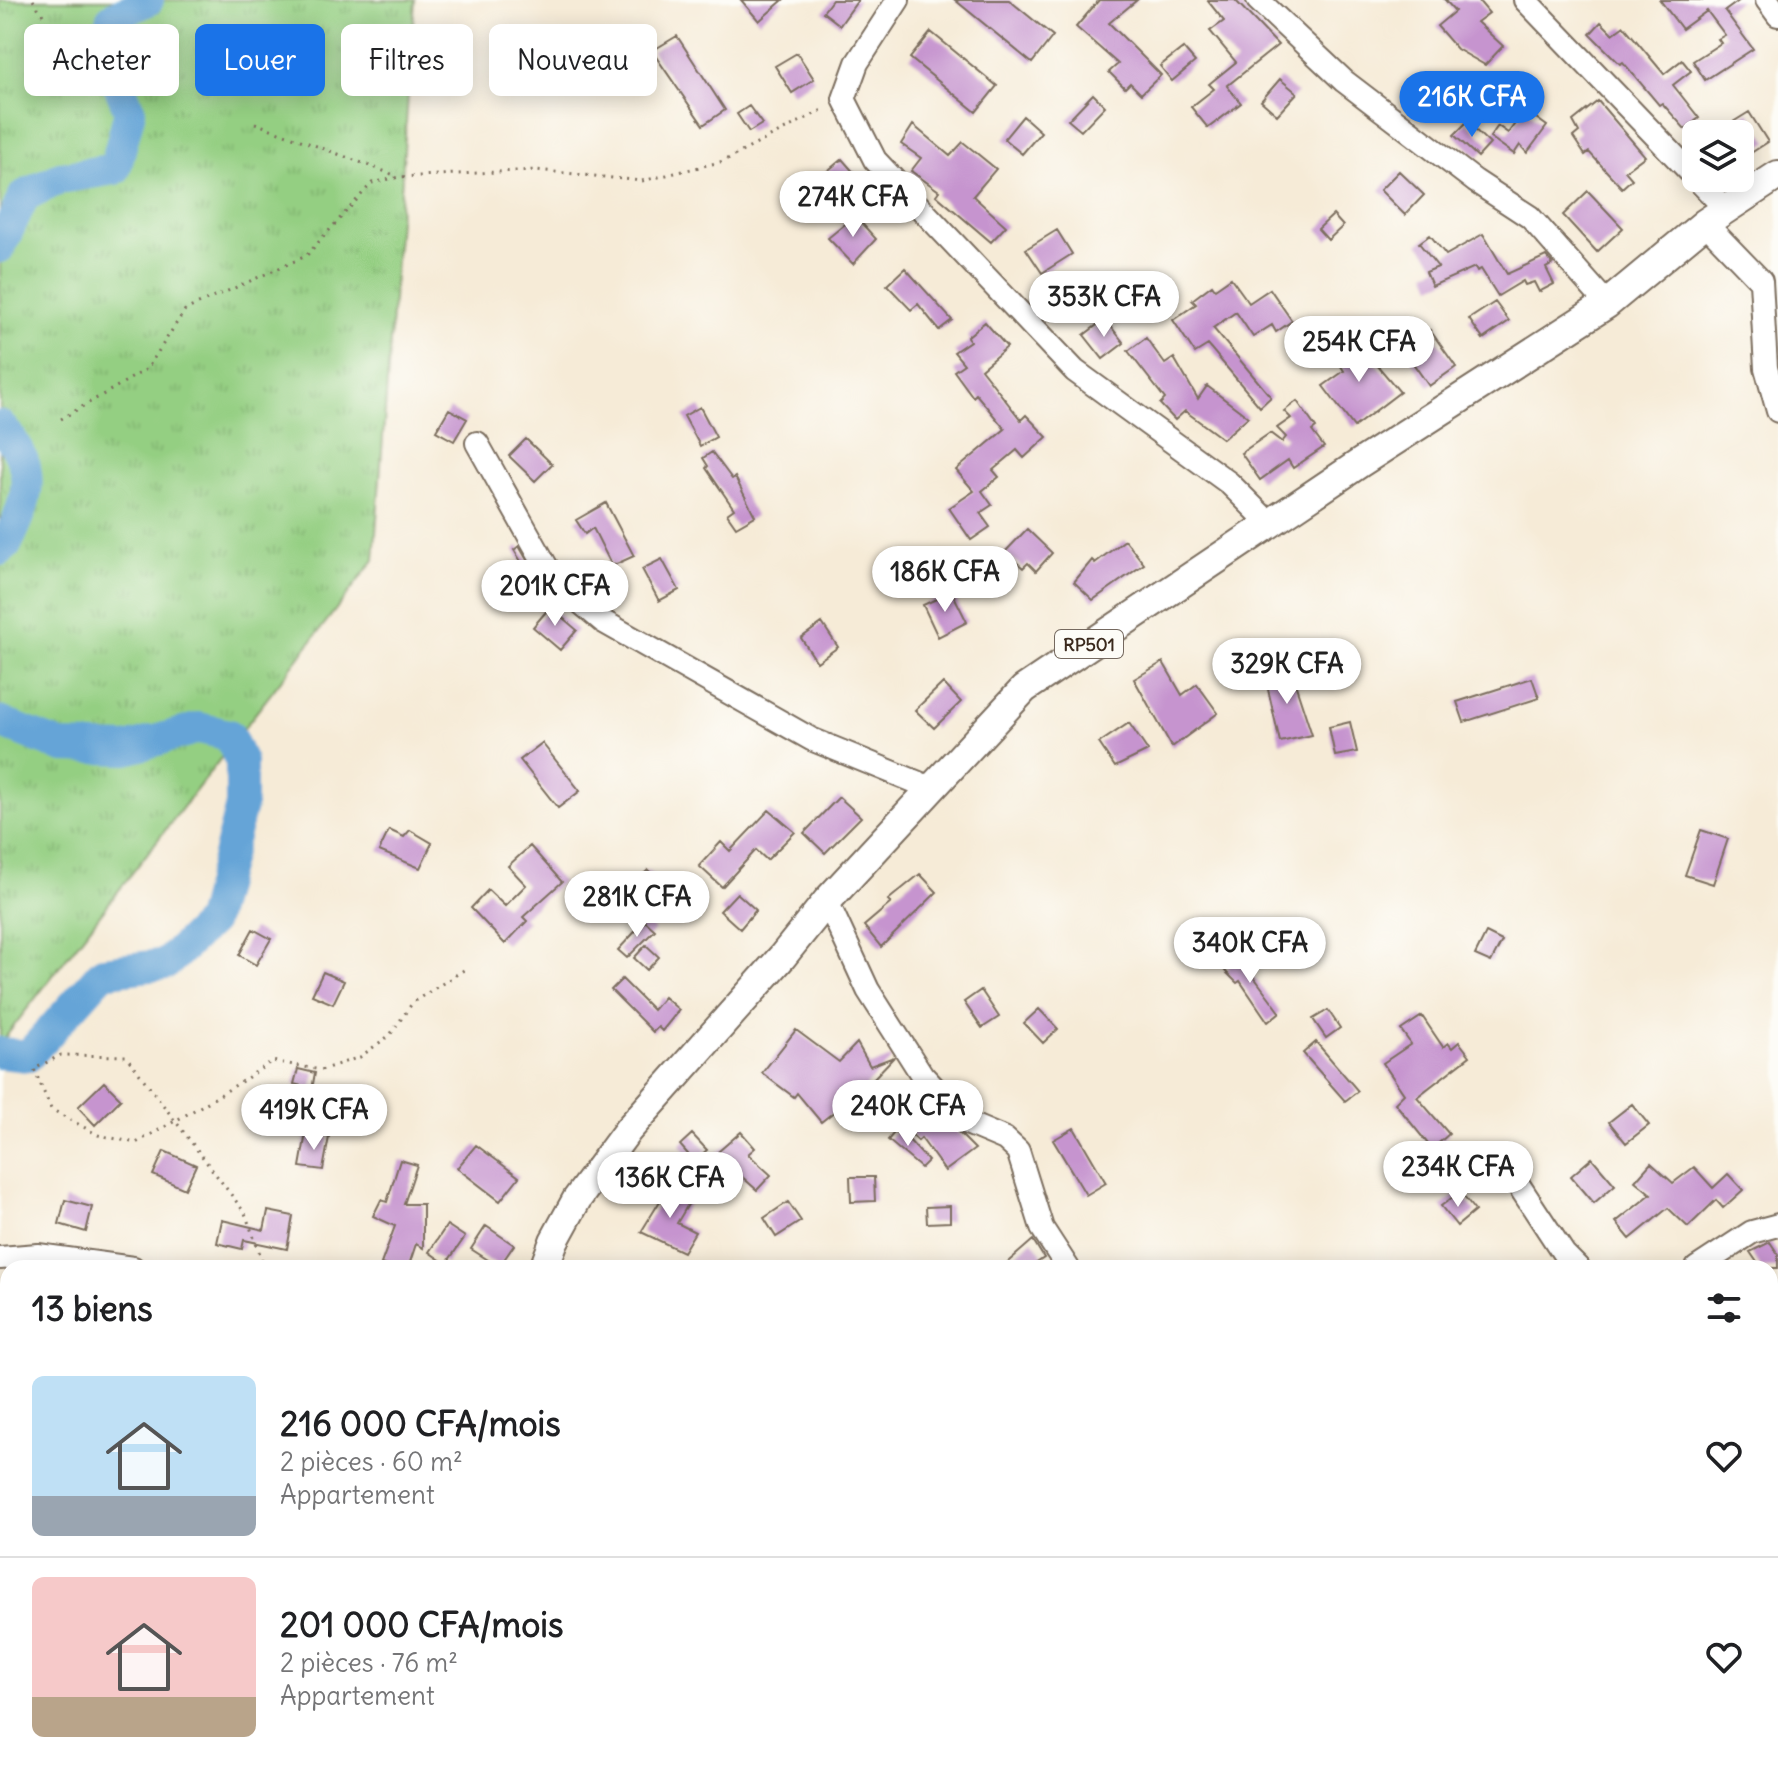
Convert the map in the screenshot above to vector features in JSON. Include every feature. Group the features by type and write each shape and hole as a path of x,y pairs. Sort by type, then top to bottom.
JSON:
{"main road":[{"name":"RP501","path":"547,1260 577,1199 628,1130 782,957 827,901 1024,689 1269,523 1607,304 1716,216 1778,175"}],"street":[{"path":"898,0 857,63 844,99 875,160 1075,371 1229,483 1269,523"},
{"path":"1258,0 1344,81 1475,181 1530,217 1607,304"},
{"path":"1525,0 1682,163"},
{"path":"1767,0 1778,15"},
{"path":"1703,192 1716,216 1761,281 1766,368 1778,411"},
{"path":"477,443 554,580 604,622 811,739 931,788"},
{"path":"827,901 868,990 922,1075 967,1123 1005,1139 1018,1151 1042,1228 1063,1260"},
{"path":"1514,1178 1570,1260"},
{"path":"1709,1260 1752,1232 1778,1225"},
{"path":"0,1258 38,1255 75,1260"}],"path":[{"path":"33,0 43,15"},
{"path":"61,419 147,369 185,310 306,256 372,183 399,177 536,170 642,181 724,161 844,99"},
{"path":"255,123 399,177"},
{"path":"262,1260 245,1213 172,1122 126,1056 61,1055 34,1069 51,1109 98,1135 136,1143 172,1122 230,1091 272,1061 321,1070 360,1057 390,1035 413,1002 467,968"}],"green space":[{"path":"0,0 415,0 413,24 341,24 341,96 408,96 374,560 0,1044"}],"building":[{"path":"741,0 783,0 759,21"},
{"path":"832,0 858,0 840,25 823,12"},
{"path":"955,0 1009,0 1053,36 1032,63"},
{"path":"1099,0 1137,0 1109,23 1161,75 1141,94 1130,83 1125,88 1109,72 1118,64 1076,27"},
{"path":"1207,0 1235,0 1278,45 1227,86 1241,103 1208,128 1191,107 1214,89 1209,84 1236,62 1210,31 1224,21"},
{"path":"1445,0 1478,0 1489,13 1477,22 1503,46 1485,65 1457,49 1437,26 1455,11"},
{"path":"1660,0 1740,0 1725,11 1753,49 1705,80 1693,61 1721,43 1718,39 1725,35 1707,11 1682,29"},
{"path":"1601,22 1613,34 1624,26 1664,74 1682,60 1691,71 1673,85 1699,118 1682,120 1682,126 1662,103 1659,105 1623,62 1620,64 1590,34"},
{"path":"931,32 997,86 976,112 910,58"},
{"path":"677,36 725,110 703,125 657,58 657,48"},
{"path":"1183,48 1195,62 1172,81 1160,66"},
{"path":"797,53 814,79 792,93 775,66"},
{"path":"1280,79 1297,93 1277,115 1261,101"},
{"path":"1093,94 1105,106 1081,131 1068,120"},
{"path":"1598,101 1645,156 1625,171 1632,179 1622,188 1589,152 1585,155 1573,137 1579,132 1573,121"},
{"path":"749,106 762,124 749,132 737,114"},
{"path":"1525,110 1547,126 1527,153 1520,145 1514,154 1490,137 1498,126 1508,133"},
{"path":"1749,112 1768,142 1754,151 1754,120 1736,120"},
{"path":"1023,116 1041,132 1022,154 1004,139"},
{"path":"1467,122 1490,144 1478,157 1454,135"},
{"path":"913,125 950,156 963,142 996,169 973,196 1006,226 991,242 936,195 939,191 911,171 921,158 901,144"},
{"path":"842,159 856,175 833,194 819,178"},
{"path":"1399,171 1424,195 1405,215 1380,190"},
{"path":"1588,191 1623,228 1597,252 1563,215"},
{"path":"1333,215 1343,226 1328,240 1318,229"},
{"path":"855,216 876,239 853,264 828,238"},
{"path":"1057,230 1072,254 1042,273 1026,249"},
{"path":"1483,234 1507,274 1546,256 1553,264 1546,268 1554,284 1539,292 1534,282 1525,285 1523,281 1498,296 1481,269 1477,271 1475,267 1432,286 1426,272 1438,267 1419,243 1430,235 1446,255"},
{"path":"905,268 952,320 939,330 918,304 911,310 887,285"},
{"path":"1231,278 1249,303 1270,289 1292,321 1276,332 1272,325 1253,337 1236,312 1213,328 1271,397 1260,407 1208,345 1195,353 1173,320 1196,304 1192,300 1212,285 1215,289"},
{"path":"1495,302 1509,321 1483,339 1469,319"},
{"path":"1105,319 1124,343 1103,359 1084,335"},
{"path":"985,322 1007,347 981,369 1021,420 1026,415 1047,437 1024,458 1017,450 993,470 999,477 982,491 992,505 980,513 990,527 971,540 949,508 974,491 956,470 1005,429 976,394 973,397 954,371 964,364 954,352 970,341 967,337"},
{"path":"1430,330 1456,367 1429,386 1403,349"},
{"path":"1146,338 1165,364 1174,358 1198,399 1207,386 1248,417 1223,439 1185,411 1175,420 1160,404 1165,399 1128,351"},
{"path":"1355,339 1400,392 1354,427 1323,386 1344,371 1333,353"},
{"path":"1297,401 1316,428 1312,431 1324,447 1293,468 1288,460 1260,480 1241,453 1270,433 1282,442 1286,437 1277,428 1291,418 1284,411"},
{"path":"700,407 716,437 700,446 684,416"},
{"path":"449,409 467,419 454,441 436,431"},
{"path":"526,439 552,464 535,481 509,456"},
{"path":"712,452 732,479 735,477 755,516 736,527 727,514 734,509 706,468 708,466 703,458"},
{"path":"606,503 634,556 612,566 593,528 585,534 576,520"},
{"path":"1027,529 1052,553 1036,571 1028,563 1023,568 1005,552"},
{"path":"1125,540 1144,564 1093,600 1074,582 1092,560 1095,563"},
{"path":"519,546 530,565 525,568 514,550"},
{"path":"662,559 679,590 659,601 642,569"},
{"path":"952,592 967,622 938,637 923,605"},
{"path":"550,607 577,630 560,650 533,627"},
{"path":"822,623 838,647 817,662 801,638"},
{"path":"1163,662 1182,695 1197,684 1218,713 1172,747 1134,679"},
{"path":"1290,668 1312,735 1280,742 1265,676"},
{"path":"1532,678 1539,698 1464,722 1457,702"},
{"path":"943,683 961,702 934,728 915,710"},
{"path":"1350,722 1357,752 1335,756 1329,727"},
{"path":"1129,723 1148,751 1115,767 1099,743"},
{"path":"542,743 580,791 558,808 520,760"},
{"path":"839,797 861,817 825,853 804,833"},
{"path":"769,810 795,832 767,860 756,850 722,887 699,866 721,842 730,851"},
{"path":"389,830 404,837 410,830 432,843 420,868 379,851"},
{"path":"1701,830 1728,839 1713,884 1685,875"},
{"path":"530,846 562,882 523,917 527,921 505,944 471,908 488,890 505,906 526,885 508,866"},
{"path":"648,870 667,889 637,920 617,901"},
{"path":"920,874 937,892 881,947 864,926 891,903 888,900"},
{"path":"737,893 756,910 740,929 720,911"},
{"path":"645,921 655,930 627,958 618,950"},
{"path":"253,929 271,939 256,965 239,955"},
{"path":"1486,933 1502,941 1491,962 1475,955"},
{"path":"646,945 659,957 647,970 634,958"},
{"path":"1233,949 1280,1012 1268,1022 1240,981 1237,983 1225,971 1230,967 1222,956"},
{"path":"323,972 344,981 333,1004 312,995"},
{"path":"622,979 653,1010 664,997 679,1010 662,1031 658,1027 653,1032 611,990"},
{"path":"981,990 999,1017 982,1028 964,1002"},
{"path":"1039,1009 1058,1029 1043,1043 1024,1023"},
{"path":"1328,1010 1340,1028 1326,1038 1313,1019"},
{"path":"1422,1016 1443,1047 1448,1043 1452,1048 1459,1042 1470,1056 1417,1097 1449,1134 1432,1149 1395,1103 1404,1094 1383,1063 1411,1044 1401,1030"},
{"path":"796,1030 839,1062 857,1043 870,1066 894,1057 852,1101 850,1099 821,1122 797,1093 794,1097 762,1073"},
{"path":"1316,1042 1358,1091 1345,1101 1303,1053"},
{"path":"298,1069 315,1073 312,1089 294,1084"},
{"path":"104,1082 121,1099 95,1125 78,1107"},
{"path":"1632,1104 1649,1125 1626,1143 1609,1122"},
{"path":"932,1106 975,1149 945,1171 921,1138 918,1141 906,1129"},
{"path":"898,1128 928,1161 921,1168 888,1140"},
{"path":"1074,1128 1106,1183 1086,1195 1053,1140"},
{"path":"741,1132 755,1148 748,1154 771,1175 757,1190 732,1168 727,1173 712,1157"},
{"path":"306,1133 329,1137 323,1170 300,1167"},
{"path":"692,1134 707,1150 694,1161 680,1145"},
{"path":"476,1145 519,1177 500,1201 457,1168"},
{"path":"164,1151 196,1165 185,1189 153,1175"},
{"path":"1592,1158 1615,1185 1594,1203 1571,1176"},
{"path":"400,1160 417,1165 404,1204 423,1204 423,1248 416,1244 411,1260 382,1260 395,1226 373,1216 381,1200 387,1202"},
{"path":"1651,1163 1673,1183 1694,1167 1713,1188 1728,1174 1743,1190 1723,1208 1716,1200 1688,1227 1668,1208 1630,1239 1616,1222 1651,1194 1635,1181"},
{"path":"850,1177 874,1177 875,1201 851,1202"},
{"path":"671,1183 693,1196 677,1223 695,1232 683,1252 641,1232"},
{"path":"1460,1192 1475,1211 1457,1226 1441,1206"},
{"path":"65,1200 92,1207 86,1232 59,1224"},
{"path":"788,1202 801,1221 776,1237 764,1218"},
{"path":"950,1206 950,1222 927,1223 926,1207"},
{"path":"268,1211 293,1216 287,1249 244,1240 242,1249 217,1243 222,1220 264,1230"},
{"path":"447,1225 465,1237 449,1260 440,1260 429,1252"},
{"path":"486,1226 514,1245 504,1260 488,1260 471,1249"},
{"path":"1033,1240 1044,1258 1041,1260 1010,1260"},
{"path":"1770,1242 1778,1254 1778,1260 1756,1260 1750,1252"}],"waterway":[{"path":"0,247 24,196 60,178 115,169 130,111 103,49 112,18 148,0"},
{"path":"0,426 21,456 27,484 20,512 6,545 0,550"},
{"path":"0,722 63,747 127,749 199,728 229,735 241,762 241,806 211,921 166,964 103,972 28,1056 0,1053"}]}
